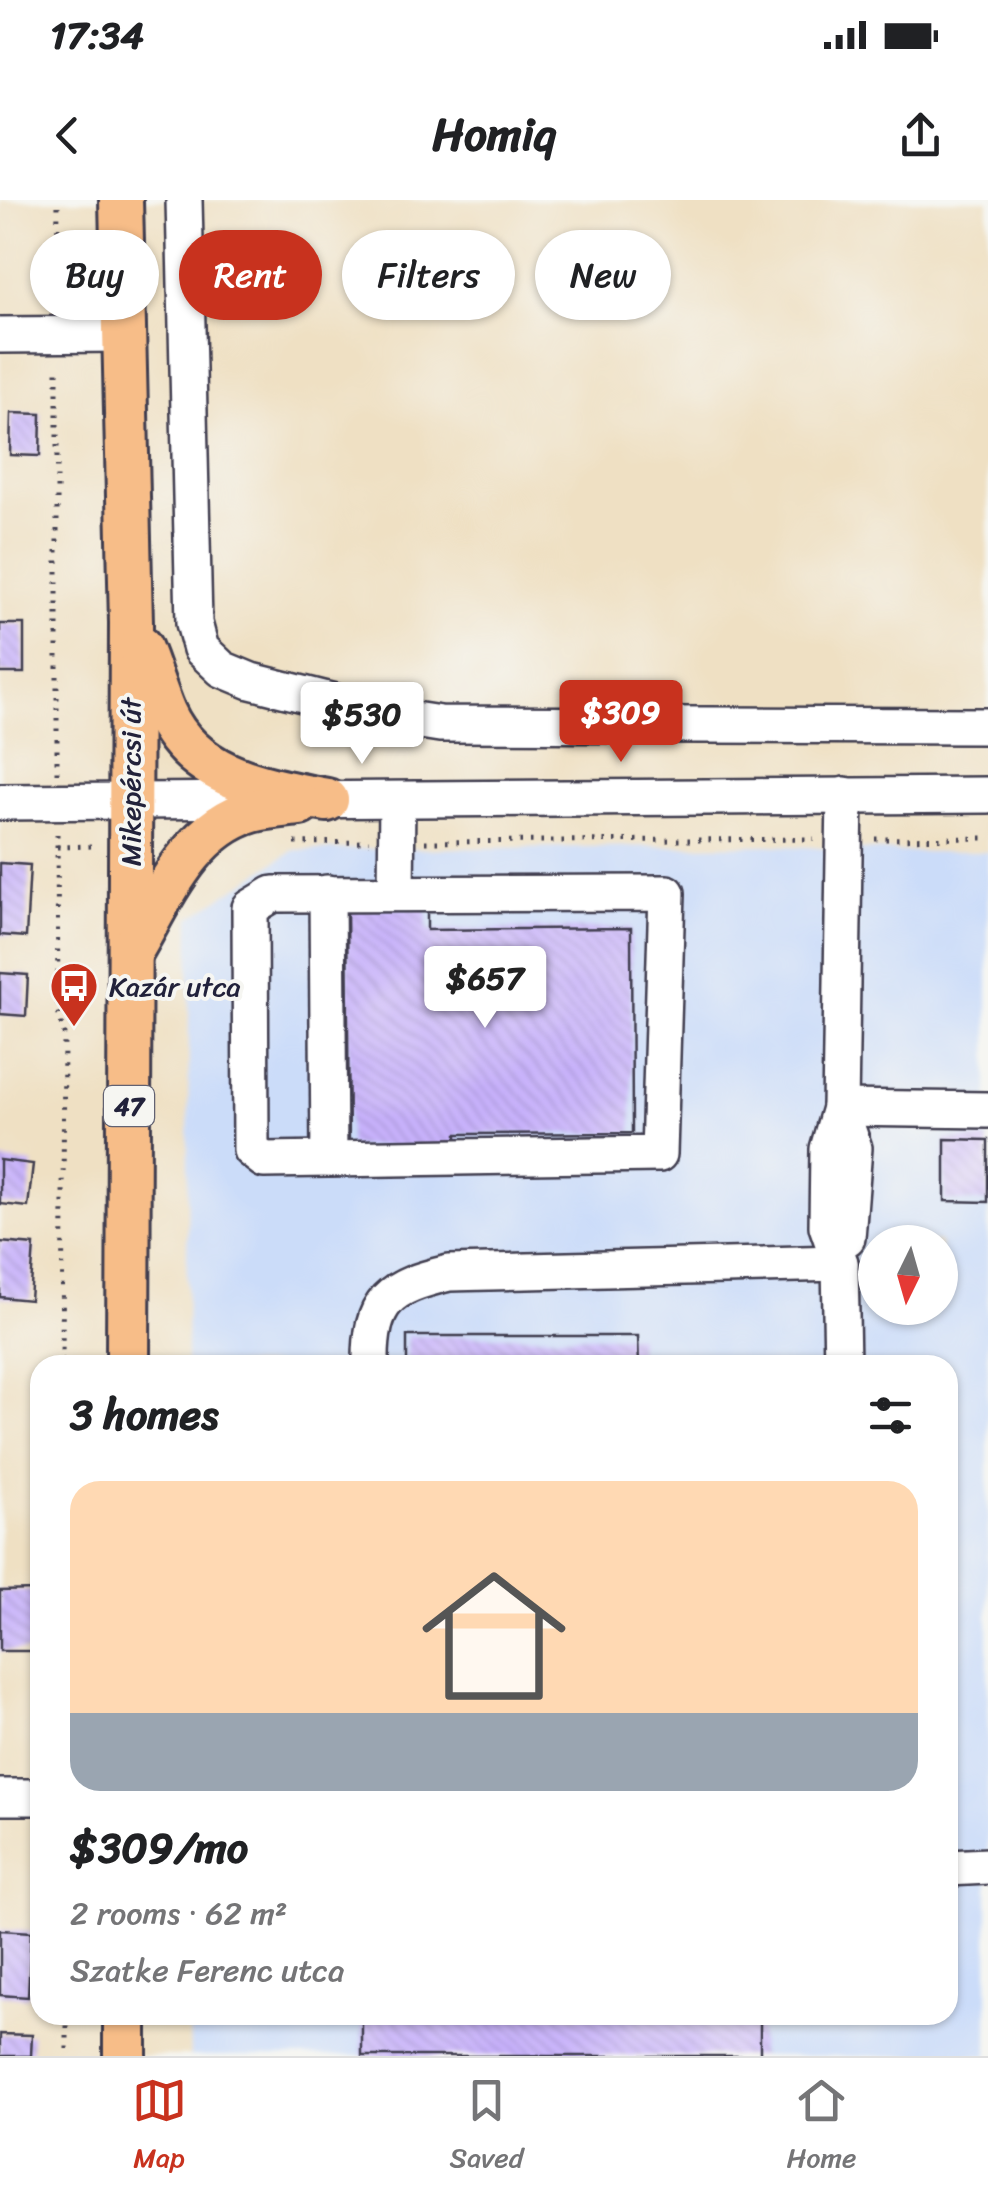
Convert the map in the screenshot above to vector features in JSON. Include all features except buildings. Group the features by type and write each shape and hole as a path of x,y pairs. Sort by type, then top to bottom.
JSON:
{"main road":[{"name":"Mikepércsi út","path":"122,200 130,623 128,1355"},
{"path":"130,623 166,716 192,752 217,770 250,785 327,800"},
{"path":"130,952 190,852 217,829 251,811 327,800"},
{"path":"125,2025 125,2056"}],"street":[{"path":"184,200 194,623 201,649 222,669 251,682 440,724 988,726"},
{"path":"0,335 124,334"},
{"path":"835,1355 840,1262 851,1228 854,1148 840,1108 846,795"},
{"path":"0,802 988,795"},
{"path":"396,893 398,800"},
{"path":"668,893 659,1154 264,1160 251,1150 250,908 274,894 327,894 668,893"},
{"path":"327,894 330,1158"},
{"path":"840,1108 988,1110"},
{"path":"371,1355 371,1333 384,1303 408,1283 449,1274 840,1262"},
{"path":"0,1798 30,1797"},
{"path":"958,1868 988,1866"}],"path":[{"path":"278,843 988,838"},
{"path":"67,2025 67,2056"}],"shaded area":[{"path":"768,845 988,852 988,2056 190,2056 189,2025 958,2025 958,1355 186,1355 190,918 294,850"}],"place":[{"name":"Kazár utca","path":"74,1028"}]}
